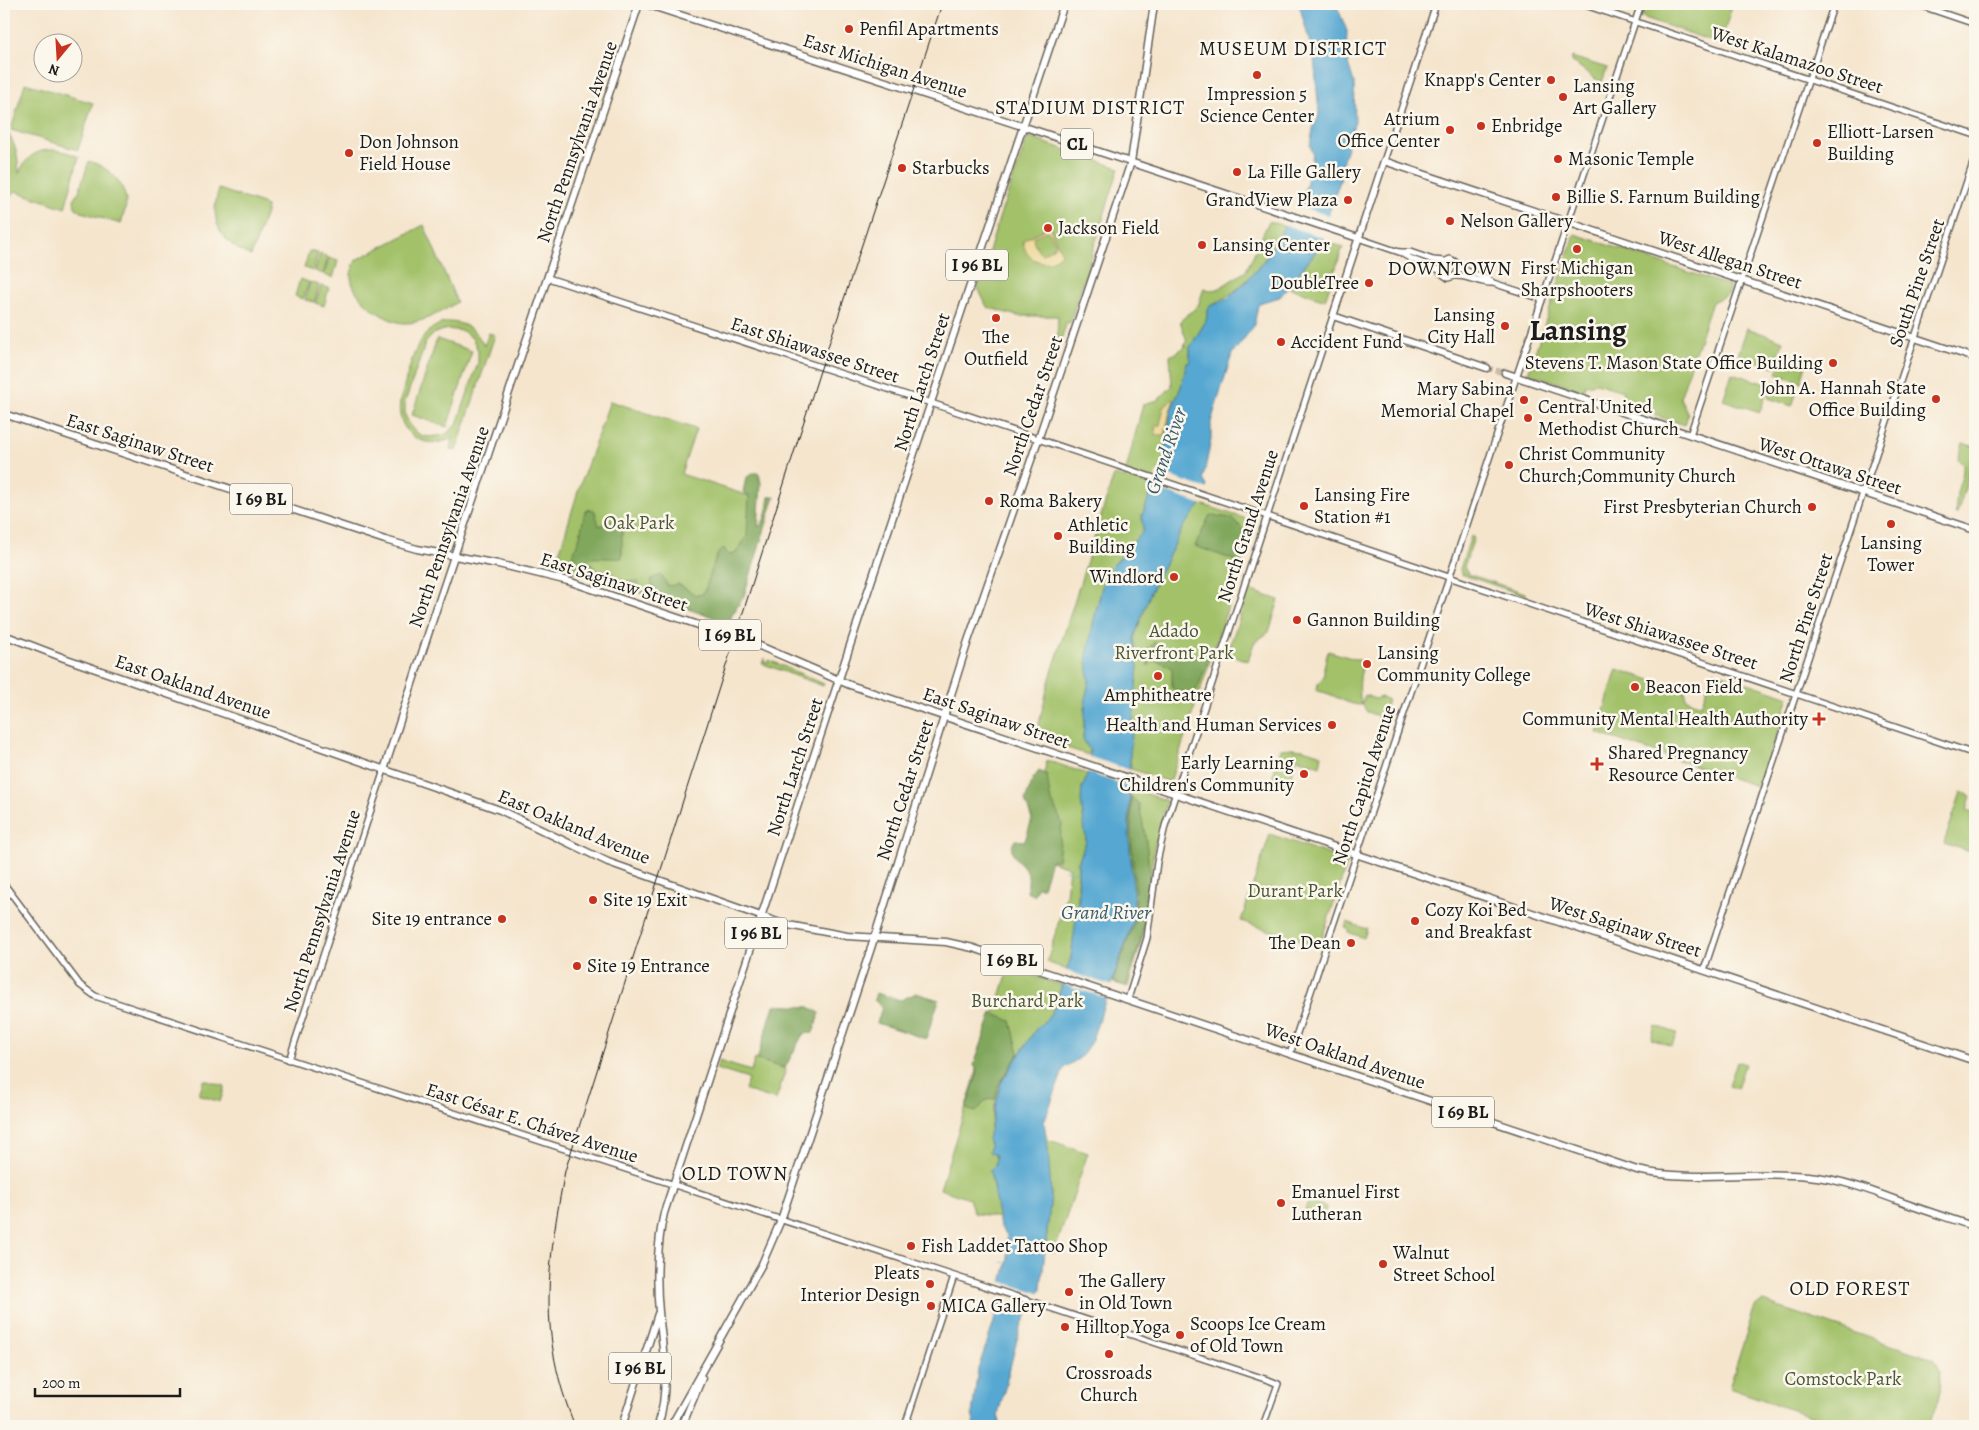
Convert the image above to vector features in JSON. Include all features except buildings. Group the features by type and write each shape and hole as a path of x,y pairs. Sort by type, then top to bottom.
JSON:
{"main road":[{"name":"North Pennsylvania Avenue","path":"384,770 639,4"},
{"name":"East Michigan Avenue","path":"646,4 1023,126 1358,238"},
{"name":"I 96 BL","path":"1023,126 1064,4"},
{"name":"I 96 BL","path":"1131,162 1154,4"},
{"name":"North Larch Street","path":"658,1426 664,1405 666,1371 659,1310 658,1254 660,1230 673,1185 839,680 1023,126"},
{"name":"West Allegan Street","path":"1384,161 1975,358"},
{"name":"North Grand Avenue","path":"1333,316 1384,161"},
{"name":"North Cedar Street","path":"707,1362 762,1264 781,1220 970,637 1131,162"},
{"path":"1333,316 1487,368"},
{"name":"West Ottawa Street","path":"1505,373 1975,530"},
{"name":"East Saginaw Street","path":"4,414 385,540 418,549 517,568 568,581 755,644 839,680 945,717 1265,823"},
{"name":"East Oakland Avenue","path":"4,635 64,658 500,810 608,862 783,924 873,938 946,942 966,946 1199,1023"},
{"name":"West Saginaw Street","path":"1265,823 1975,1060"},
{"name":"West Oakland Avenue","path":"1199,1023 1637,1170 1688,1177 1774,1174 1817,1177 1865,1189 1975,1227"},
{"name":"I 96 BL","path":"622,1426 659,1310"},
{"name":"I 96 BL","path":"682,1426 707,1362"},
{"path":"671,1426 707,1362"}],"street":[{"path":"1384,161 1436,4"},
{"name":"West Kalamazoo Street","path":"1582,4 1975,135"},
{"name":"North Capitol Avenue","path":"1290,1054 1640,4"},
{"path":"1690,435 1834,4"},
{"path":"1916,4 1975,24"},
{"name":"South Pine Street","path":"1888,418 1975,157"},
{"name":"East Michigan Avenue","path":"1358,238 1399,252 1408,258 1441,271"},
{"name":"East Michigan Avenue","path":"1399,252 1410,252 1434,260 1444,261"},
{"path":"1493,283 1488,278 1467,271 1450,259 1444,261 1440,266 1441,271 1448,278 1454,276 1465,277 1485,283 1493,283 1542,299"},
{"path":"1454,276 1459,270 1458,264"},
{"name":"East Shiawassee Street","path":"548,278 931,403 1357,547"},
{"name":"North Grand Avenue","path":"1128,999 1147,938 1160,847 1333,316"},
{"name":"North Pine Street","path":"1704,970 1888,418"},
{"name":"West Shiawassee Street","path":"1357,547 1975,754"},
{"name":"North Pennsylvania Avenue","path":"289,1060 384,770"},
{"name":"East César E. Chávez Avenue","path":"4,884 74,976 89,992 101,998 1041,1304 1278,1384 1263,1426"},
{"path":"905,1426 954,1276"}],"green space":[{"path":"1646,4 1733,4 1720,44 1642,17"},
{"path":"1572,57 1607,68 1602,82 1571,62"},
{"path":"25,83 93,103 78,150 11,130"},
{"path":"4,129 14,144 19,173 30,157 44,150 61,151 79,157 65,208 15,191 8,200 4,199"},
{"name":"Jackson Field","path":"1028,137 1119,168 1070,323 1067,322 1061,340 1057,339 1058,316 1017,316 987,307 978,288 1000,215"},
{"path":"89,161 109,171 115,176 123,189 126,204 121,224 81,212 75,207 74,200 76,194 78,194"},
{"path":"219,189 265,205 267,210 251,256 232,245 220,230 216,221 215,211"},
{"name":"Adado Riverfront Park","path":"1269,221 1284,226 1270,251 1244,283 1222,300 1209,307 1206,321 1190,347 1190,362 1187,363 1181,387 1171,410 1163,465 1142,515 1143,531 1105,575 1093,624 1134,638 1150,594 1183,527 1201,504 1256,522 1170,782 1131,769 1130,756 1088,675 1089,682 1086,695 1083,739 1090,751 1088,755 1036,737 1048,685 1114,475 1124,478 1143,404 1158,400 1172,386 1170,356 1185,347 1184,343 1187,341 1180,321 1198,306 1204,288 1210,290 1218,289 1246,271"},
{"path":"424,225 457,302 417,322 403,323 386,318 369,306 356,291 351,275 356,260"},
{"path":"1575,234 1730,286 1727,295 1712,302 1680,398 1688,414 1685,425 1656,416 1651,408 1621,400 1623,391 1596,383 1585,385 1583,391 1528,373"},
{"path":"1324,241 1343,247 1325,300 1288,287"},
{"path":"309,251 318,253 313,271 304,268"},
{"path":"320,254 328,257 323,274 315,271"},
{"path":"329,258 338,261 333,278 324,275"},
{"path":"300,279 309,282 303,299 295,296"},
{"path":"310,282 319,285 314,302 305,300"},
{"path":"321,286 329,288 324,306 315,303"},
{"path":"448,322 465,325 474,331 484,346 489,333 495,335 456,451 450,449 453,438 432,443 414,437 402,422 400,412 400,401 415,353 427,333 437,326","holes":["447,329 463,331 473,339 478,351 478,363 457,424 445,435 429,437 420,435 411,427 405,415 405,402 426,342 435,333"]},
{"path":"1747,328 1783,341 1775,367 1738,355"},
{"path":"437,339 472,351 447,427 412,415"},
{"path":"1782,357 1806,365 1801,382 1777,374"},
{"path":"1732,373 1769,385 1760,412 1723,400"},
{"path":"1774,381 1798,389 1792,406 1768,398"},
{"name":"Oak Park","path":"610,401 696,429 681,474 749,496 751,540 708,616 571,568 558,557 578,491"},
{"path":"1963,443 1975,447 1975,455 1957,514 1955,514 1957,493 1963,468 1963,464 1958,460"},
{"path":"753,473 759,473 761,484 758,527 765,518 769,497 775,496 744,596 731,617 730,625 708,615 648,595 559,568 559,564 566,559 571,560 580,536 585,511 590,509 595,511 599,526 606,524 612,518 618,519 622,523 622,558 587,559 596,570 612,573 620,580 638,582 641,592 653,590 651,579 661,575 668,586 678,584 696,595 703,594 720,550 724,548 728,555 736,553 747,536 749,495 743,492 746,478"},
{"path":"1210,515 1232,518 1241,527 1246,546 1239,562 1195,546"},
{"path":"1471,536 1474,538 1464,567 1468,574 1525,593 1526,596 1461,574 1460,569"},
{"path":"1249,590 1279,600 1269,632 1254,643 1248,661 1227,654"},
{"path":"1154,642 1179,657 1191,656 1207,650 1211,653 1197,689 1189,695 1172,688 1172,668 1161,662 1153,661 1148,666 1147,653"},
{"path":"1328,651 1365,662 1360,677 1361,705 1351,704 1317,691 1318,684 1324,676"},
{"path":"765,658 764,662 768,663 769,660 824,684 823,686 766,665 762,663"},
{"path":"1617,669 1685,691 1685,698 1701,705 1713,671 1789,697 1759,787 1597,733"},
{"path":"1365,695 1375,699 1381,697 1388,700 1381,722 1378,721 1378,716 1367,712 1363,705 1361,705"},
{"path":"1281,749 1303,749 1322,755 1320,766 1297,758 1288,786 1271,782"},
{"name":"Burchard Park","path":"1047,760 1087,774 1082,787 1086,841 1078,863 1076,927 1067,970 1047,962 1066,896 1069,867 1026,853"},
{"path":"1039,771 1047,775 1050,797 1062,823 1058,860 1051,860 1043,887 1037,887 1034,895 1027,892 1028,875 1013,855 1012,846 1015,840 1025,841 1032,819 1025,801 1033,779"},
{"name":"Burchard Park","path":"1131,788 1167,801 1154,849 1143,936 1128,987 1111,982 1135,916 1129,835"},
{"path":"1961,792 1971,796 1967,810 1975,813 1975,837 1970,852 1944,843"},
{"path":"1131,797 1139,804 1146,840 1150,877 1141,939 1126,986 1113,981 1137,915 1131,835"},
{"name":"Durant Park","path":"1270,834 1348,861 1319,947 1241,921"},
{"path":"1347,922 1367,929 1364,938 1348,932 1348,929 1345,928"},
{"name":"Burchard Park","path":"1009,968 1062,985 1049,1017 1036,1029 1001,1083 993,1113 989,1143 996,1158 995,1166 990,1170 999,1218 974,1213 969,1199 940,1189"},
{"path":"876,993 901,1000 916,993 939,1000 926,1039 877,1023 882,1007 874,1000"},
{"path":"774,1005 809,1007 820,1013 813,1033 803,1034 785,1068 757,1060"},
{"path":"992,1013 1011,1021 1019,1053 998,1086 995,1099 986,1100 976,1112 966,1109 978,1072 974,1065"},
{"path":"1655,1026 1677,1033 1672,1046 1651,1039"},
{"path":"755,1059 786,1069 776,1100 745,1090 748,1079 716,1069 719,1061 751,1071"},
{"path":"1737,1061 1745,1064 1737,1089 1729,1086"},
{"path":"204,1080 225,1086 220,1102 199,1095"},
{"path":"1046,1139 1088,1153 1054,1253 1045,1250 1051,1195"},
{"path":"1308,1201 1326,1207 1323,1217 1305,1211"},
{"name":"Comstock Park","path":"1763,1302 1933,1359 1938,1366 1941,1382 1929,1426 1834,1426 1729,1388 1755,1306"}],"sand":[{"path":"1050,226 1062,253 1051,262 1040,262 1028,255 1023,240","holes":["1046,231 1049,232 1056,244 1053,248 1042,254 1039,252 1033,237"]},
{"path":"1173,399 1165,435 1156,435 1155,426 1160,425 1162,408"}],"water":[{"name":"Grand River","path":"1299,4 1336,4 1347,31 1346,58 1354,82 1355,121 1338,177 1341,178 1328,216 1324,241 1280,297 1258,305 1254,326 1232,354 1211,422 1211,440 1203,479 1207,486 1200,506 1183,527 1150,594 1134,638 1138,667 1130,756 1129,835 1135,916 1091,1042 1080,1058 1064,1068 1044,1122 1051,1195 1041,1288 1020,1328 998,1415 1001,1426 975,1426 972,1414 978,1369 994,1322 996,1306 1008,1259 1007,1235 1000,1227 990,1170 995,1165 996,1155 989,1152 990,1145 988,1139 1001,1083 1036,1029 1049,1017 1056,1003 1071,957 1079,895 1078,863 1086,841 1081,800 1082,787 1089,769 1090,751 1083,739 1086,695 1089,682 1087,657 1093,624 1105,575 1143,531 1142,515 1163,465 1171,410 1181,387 1187,363 1190,362 1190,347 1206,321 1209,307 1228,298 1246,282 1268,256 1306,186 1313,153 1310,146 1314,123 1317,122 1319,113 1314,58"}],"pier":[{"path":"1293,204 1330,216 1327,240 1283,224"},
{"path":"1157,472 1208,489 1203,505 1151,487"},
{"path":"1087,756 1133,771 1132,788 1086,772"},
{"path":"1064,970 1113,986 1108,999 1060,983"},
{"path":"1000,1281 1041,1294 1032,1310 995,1299"}],"waterway":[{"path":"1065,870 1071,871"}],"tunnel":[{"path":"1487,368 1505,373"}],"railway":[{"path":"575,1426 563,1392 550,1330 550,1269 565,1171 819,374 942,4"}],"place":[{"name":"Penfil Apartments","path":"849,29"},
{"name":"Impression 5 Science Center","path":"1257,75"},
{"name":"Knapp's Center","path":"1551,80"},
{"name":"Lansing Art Gallery","path":"1563,97"},
{"name":"Enbridge","path":"1481,126"},
{"name":"Atrium Office Center","path":"1450,130"},
{"name":"Elliott-Larsen Building","path":"1817,143"},
{"name":"Don Johnson Field House","path":"349,153"},
{"name":"Masonic Temple","path":"1558,159"},
{"name":"Starbucks","path":"902,168"},
{"name":"La Fille Gallery","path":"1237,172"},
{"name":"Billie S. Farnum Building","path":"1556,197"},
{"name":"GrandView Plaza","path":"1348,200"},
{"name":"Nelson Gallery","path":"1450,221"},
{"name":"Jackson Field","path":"1048,228"},
{"name":"Lansing Center","path":"1202,245"},
{"name":"First Michigan Sharpshooters","path":"1577,249"},
{"name":"DoubleTree","path":"1369,283"},
{"name":"The Outfield","path":"996,318"},
{"name":"Lansing City Hall","path":"1505,326"},
{"name":"Accident Fund","path":"1281,342"},
{"name":"Stevens T. Mason State Office Building","path":"1833,363"},
{"name":"John A. Hannah State Office Building","path":"1936,399"},
{"name":"Mary Sabina Memorial Chapel","path":"1524,400"},
{"name":"Central United Methodist Church","path":"1528,418"},
{"name":"Christ Community Church;Community Church","path":"1509,465"},
{"name":"Roma Bakery","path":"989,501"},
{"name":"Lansing Fire Station #1","path":"1304,506"},
{"name":"First Presbyterian Church","path":"1812,507"},
{"name":"Lansing Tower","path":"1891,524"},
{"name":"Athletic Building","path":"1058,536"},
{"name":"Windlord","path":"1174,577"},
{"name":"Gannon Building","path":"1297,620"},
{"name":"Lansing Community College","path":"1367,664"},
{"name":"Amphitheatre","path":"1158,676"},
{"name":"Beacon Field","path":"1635,687"},
{"name":"Community Mental Health Authority","path":"1819,719"},
{"name":"Health and Human Services","path":"1332,725"},
{"name":"Shared Pregnancy Resource Center","path":"1597,764"},
{"name":"Early Learning Children's Community","path":"1304,774"},
{"name":"Site 19 Exit","path":"593,900"},
{"name":"Site 19 entrance","path":"502,919"},
{"name":"Cozy Koi Bed and Breakfast","path":"1415,921"},
{"name":"The Dean","path":"1351,943"},
{"name":"Site 19 Entrance","path":"577,966"},
{"name":"Emanuel First Lutheran","path":"1281,1203"},
{"name":"Fish Laddet Tattoo Shop","path":"911,1246"},
{"name":"Walnut Street School","path":"1383,1264"},
{"name":"Pleats Interior Design","path":"930,1284"},
{"name":"The Gallery in Old Town","path":"1069,1292"},
{"name":"MICA Gallery","path":"931,1306"},
{"name":"Hilltop Yoga","path":"1065,1327"},
{"name":"Scoops Ice Cream of Old Town","path":"1180,1335"},
{"name":"Crossroads Church","path":"1109,1354"}],"district":[{"name":"MUSEUM DISTRICT","path":"1293,48"},
{"name":"STADIUM DISTRICT","path":"1090,107"},
{"name":"DOWNTOWN","path":"1450,268"},
{"name":"Lansing","path":"1578,330"},
{"name":"OLD TOWN","path":"735,1173"},
{"name":"OLD FOREST","path":"1850,1288"}]}
